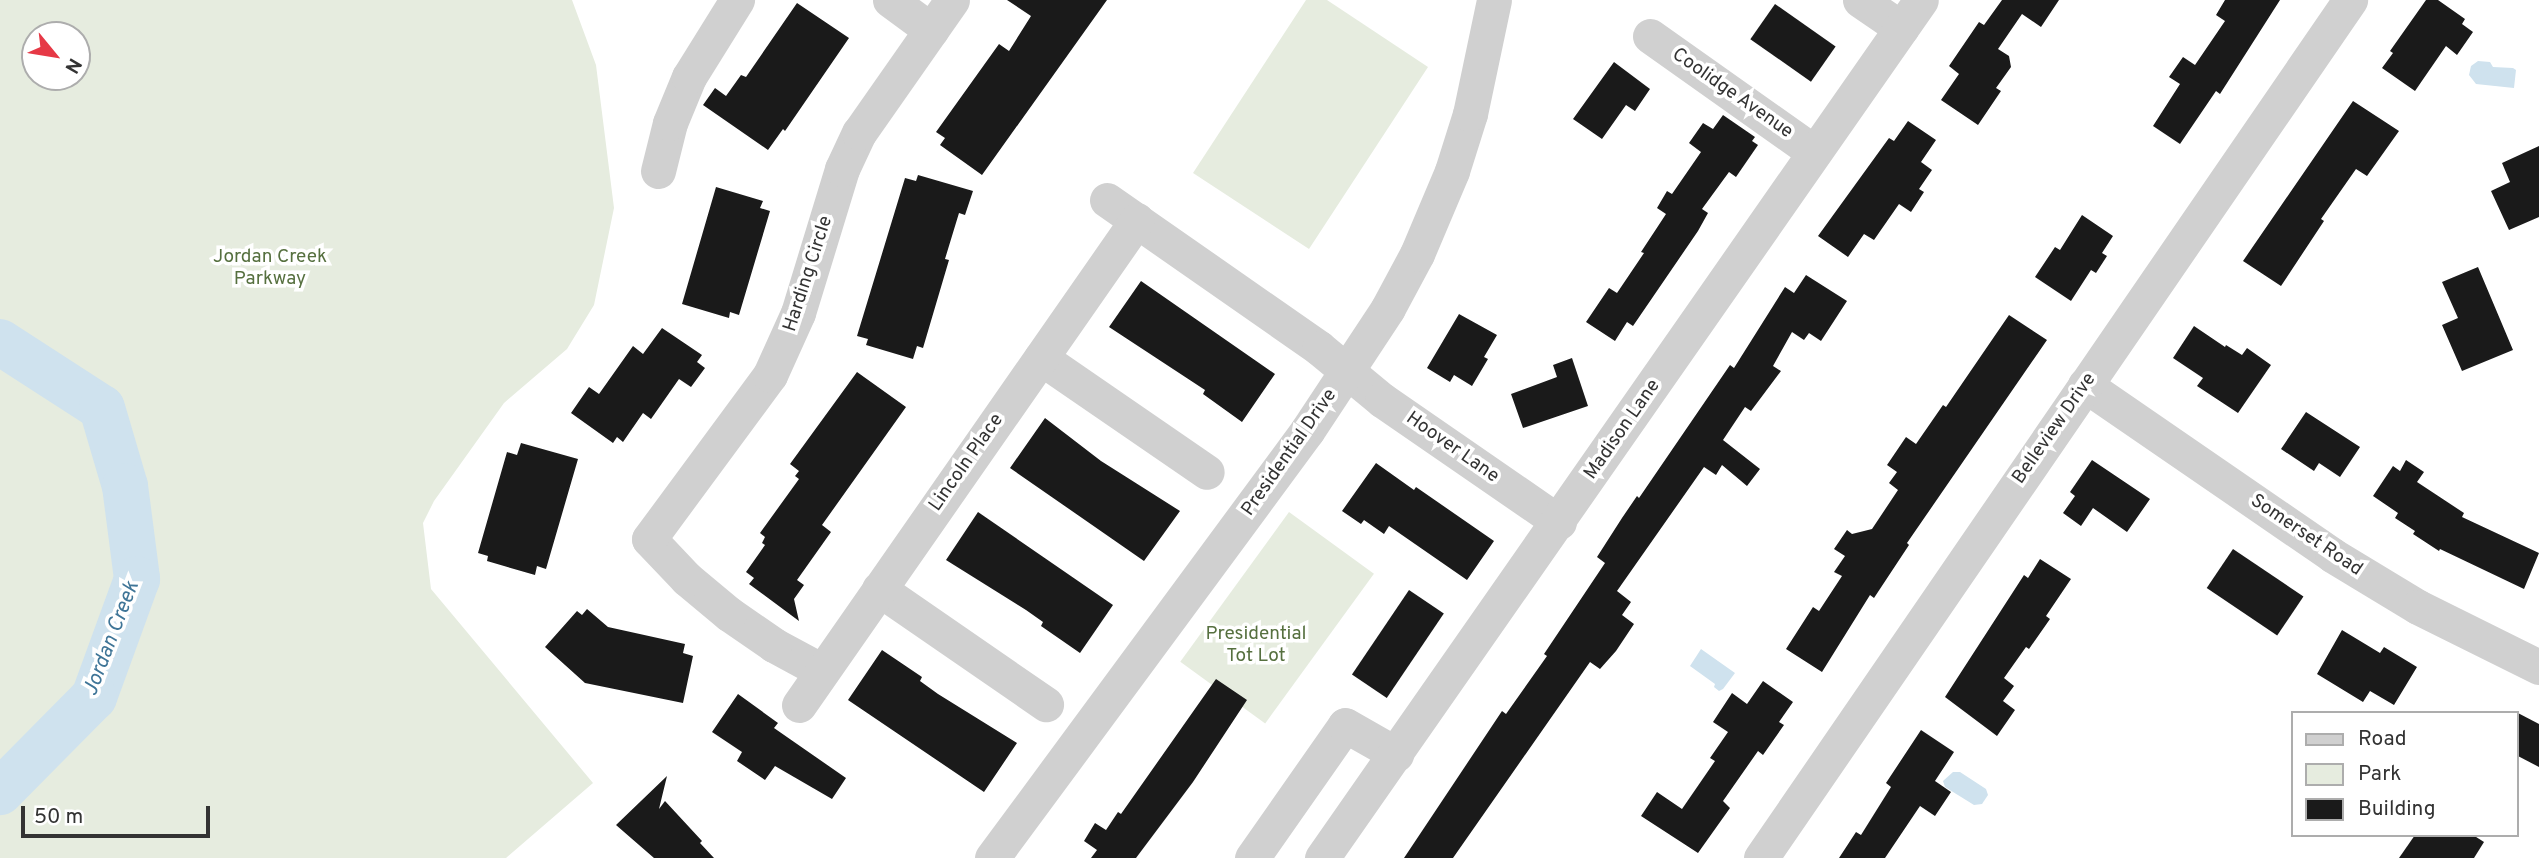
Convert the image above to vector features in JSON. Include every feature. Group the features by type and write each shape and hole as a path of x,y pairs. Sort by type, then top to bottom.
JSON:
{"street":[{"path":"658,171 670,123 689,77 737,0"},
{"path":"890,0 930,30"},
{"name":"Harding Circle","path":"822,671 774,645 729,614 687,579 649,539 770,375 798,313 842,169 875,107 952,0"},
{"name":"Presidential Drive","path":"992,858 1152,645 1348,371 1388,307 1417,254 1452,171 1473,102 1494,0"},
{"path":"1860,0 1901,28"},
{"name":"Madison Lane","path":"1322,858 1921,0"},
{"name":"Belleview Drive","path":"1761,858 2350,0"},
{"name":"Coolidge Avenue","path":"1650,36 1814,152"},
{"path":"1107,200 1348,371"},
{"name":"Lincoln Place","path":"799,705 1137,220"},
{"path":"1041,358 1207,472"},
{"name":"Hoover Lane","path":"1348,371 1382,400 1559,522"},
{"name":"Somerset Road","path":"2085,385 2332,555 2417,607 2539,667"},
{"path":"879,589 1046,704"},
{"path":"1252,858 1345,725 1396,754"}],"green space":[{"name":"Jordan Creek Parkway","path":"0,0 572,0 596,65 614,208 594,305 567,349 504,403 434,501 423,523 431,589 593,783 506,858 0,858"},
{"path":"1306,0 1327,0 1428,67 1309,249 1193,173"},
{"name":"Presidential Tot Lot","path":"1289,512 1374,574 1265,723 1180,662"}],"water":[{"path":"2478,61 2490,62 2493,67 2516,70 2514,88 2476,84 2469,75 2471,66"},
{"path":"1701,649 1735,673 1719,691 1714,687 1715,684 1690,666"},
{"path":"1953,772 1960,772 1986,789 1988,795 1982,804 1974,805 1945,787 1943,781"}],"building":[{"path":"1007,0 1107,0 982,175 940,145 945,138 936,132 999,44 1009,51 1031,16"},
{"path":"2002,0 2059,0 2041,27 2022,14 1998,49 2009,56 2011,67 1996,88 2001,91 1978,125 1941,100 1959,74 1949,66 1979,22 1984,25"},
{"path":"2225,0 2280,0 2220,94 2216,91 2180,144 2153,126 2180,84 2169,77 2183,57 2195,65 2225,21 2216,15"},
{"path":"2426,0 2438,0 2465,19 2462,24 2473,32 2457,55 2446,46 2415,91 2382,68 2393,53 2390,51"},
{"path":"797,3 849,38 785,131 783,129 768,150 703,105 715,88 726,96 741,75 746,77"},
{"path":"1775,4 1836,46 1811,82 1750,39"},
{"path":"1614,62 1650,89 1635,111 1626,105 1602,139 1573,119"},
{"path":"2353,101 2399,131 2367,176 2356,169 2321,219 2324,221 2281,286 2243,261"},
{"path":"1723,115 1755,137 1752,141 1758,145 1736,177 1729,172 1702,209 1708,213 1698,231 1633,326 1627,322 1615,341 1586,322 1609,288 1617,293 1644,253 1641,252 1666,214 1657,208 1667,191 1672,194 1701,152 1689,143 1703,123 1713,129"},
{"path":"1908,121 1936,140 1921,162 1932,170 1919,189 1924,192 1911,212 1899,204 1874,240 1864,234 1848,257 1818,236 1889,138 1894,141"},
{"path":"2539,146 2539,217 2509,230 2491,191 2510,182 2502,163"},
{"path":"918,175 973,191 965,215 959,213 945,259 949,260 923,348 917,346 913,359 866,345 868,339 857,336 905,178 916,181"},
{"path":"716,187 763,201 760,208 770,211 739,315 730,312 729,318 682,304"},
{"path":"2082,215 2113,236 2102,253 2107,256 2096,273 2091,270 2071,301 2035,277 2055,247 2060,250"},
{"path":"2478,267 2513,350 2462,371 2442,325 2458,318 2442,282"},
{"path":"1806,275 1847,301 1821,341 1809,333 1804,340 1792,332 1773,366 1781,371 1751,411 1745,407 1723,440 1760,469 1747,486 1722,465 1716,475 1704,467 1617,591 1631,602 1622,615 1634,624 1616,651 1600,669 1590,662 1453,858 1404,858 1502,711 1506,714 1547,656 1544,654 1605,563 1597,557 1637,496 1639,498 1730,365 1734,368 1785,287 1794,293"},
{"path":"1141,281 1275,374 1242,422 1203,394 1205,390 1109,327"},
{"path":"1459,314 1497,335 1484,357 1488,359 1472,386 1454,375 1450,382 1427,368"},
{"path":"2009,315 2047,340 1907,543 1909,545 1874,598 1870,595 1822,672 1786,649 1813,607 1819,611 1842,576 1834,572 1845,556 1834,549 1847,530 1852,534 1872,529 1898,490 1889,483 1897,472 1887,465 1906,437 1916,444 1943,405 1946,407"},
{"path":"2194,326 2225,347 2226,345 2242,355 2247,348 2271,365 2238,413 2197,386 2203,378 2173,358"},
{"path":"662,328 702,355 697,362 705,368 691,387 679,379 651,419 643,413 623,442 617,437 613,443 571,413 589,387 599,394 633,346 643,354"},
{"path":"1572,358 1588,406 1523,428 1511,394 1557,377 1553,365"},
{"path":"857,372 906,407 822,525 831,532 797,580 804,585 794,599 799,621 749,584 754,578 746,572 765,545 762,543 765,537 760,533 799,479 795,476 799,471 790,464"},
{"path":"2306,412 2360,447 2340,477 2319,463 2314,471 2281,449"},
{"path":"1045,418 1101,461 1180,511 1144,561 1010,468"},
{"path":"521,443 578,459 546,569 537,566 535,575 487,561 488,556 478,553 507,452 517,455"},
{"path":"2092,460 2150,499 2127,532 2093,508 2081,526 2063,513 2075,496 2070,492"},
{"path":"2406,460 2424,472 2417,482 2464,513 2462,517 2539,553 2524,589 2440,549 2439,551 2413,534 2415,531 2395,518 2398,513 2373,496 2393,466 2400,471"},
{"path":"1376,463 1494,541 1467,580 1389,526 1384,534 1364,520 1361,524 1342,511"},
{"path":"978,512 1113,605 1080,653 1041,626 1043,622 1026,610 946,560"},
{"path":"2233,549 2303,597 2277,635 2207,588"},
{"path":"2040,559 2071,579 2046,616 2050,619 2004,678 2014,686 2003,701 2015,710 1997,736 1945,697 2024,575 2028,578"},
{"path":"1409,590 1444,613 1387,698 1352,675"},
{"path":"587,609 608,627 685,644 683,653 693,656 683,703 585,683 545,647 577,611 582,615"},
{"path":"2342,630 2380,653 2384,647 2417,667 2394,705 2370,691 2363,702 2317,674"},
{"path":"882,650 922,677 920,681 938,694 1017,743 984,792 848,700"},
{"path":"1216,679 1247,700 1193,782 1136,858 1091,858 1097,850 1084,841 1095,823 1106,830 1118,812 1121,814"},
{"path":"1763,681 1793,702 1779,722 1784,725 1763,755 1758,751 1723,801 1730,808 1698,853 1641,816 1657,792 1682,809 1715,761 1710,758 1728,732 1713,722 1732,693 1747,704"},
{"path":"738,694 778,723 774,728 846,778 832,799 775,766 765,780 737,761 742,752 712,732"},
{"path":"2518,713 2539,724 2539,767 2518,756"},
{"path":"1921,730 1954,752 1935,781 1951,792 1935,816 1920,806 1885,858 1839,858 1856,832 1861,835 1891,787 1886,783"},
{"path":"667,776 659,809 665,801 714,858 654,858 616,825"},
{"path":"2414,837 2476,837 2484,842 2474,858 2399,858"}],"waterway":[{"name":"Jordan Creek","path":"0,342 102,408 125,486 137,579 94,697 0,792"}]}
